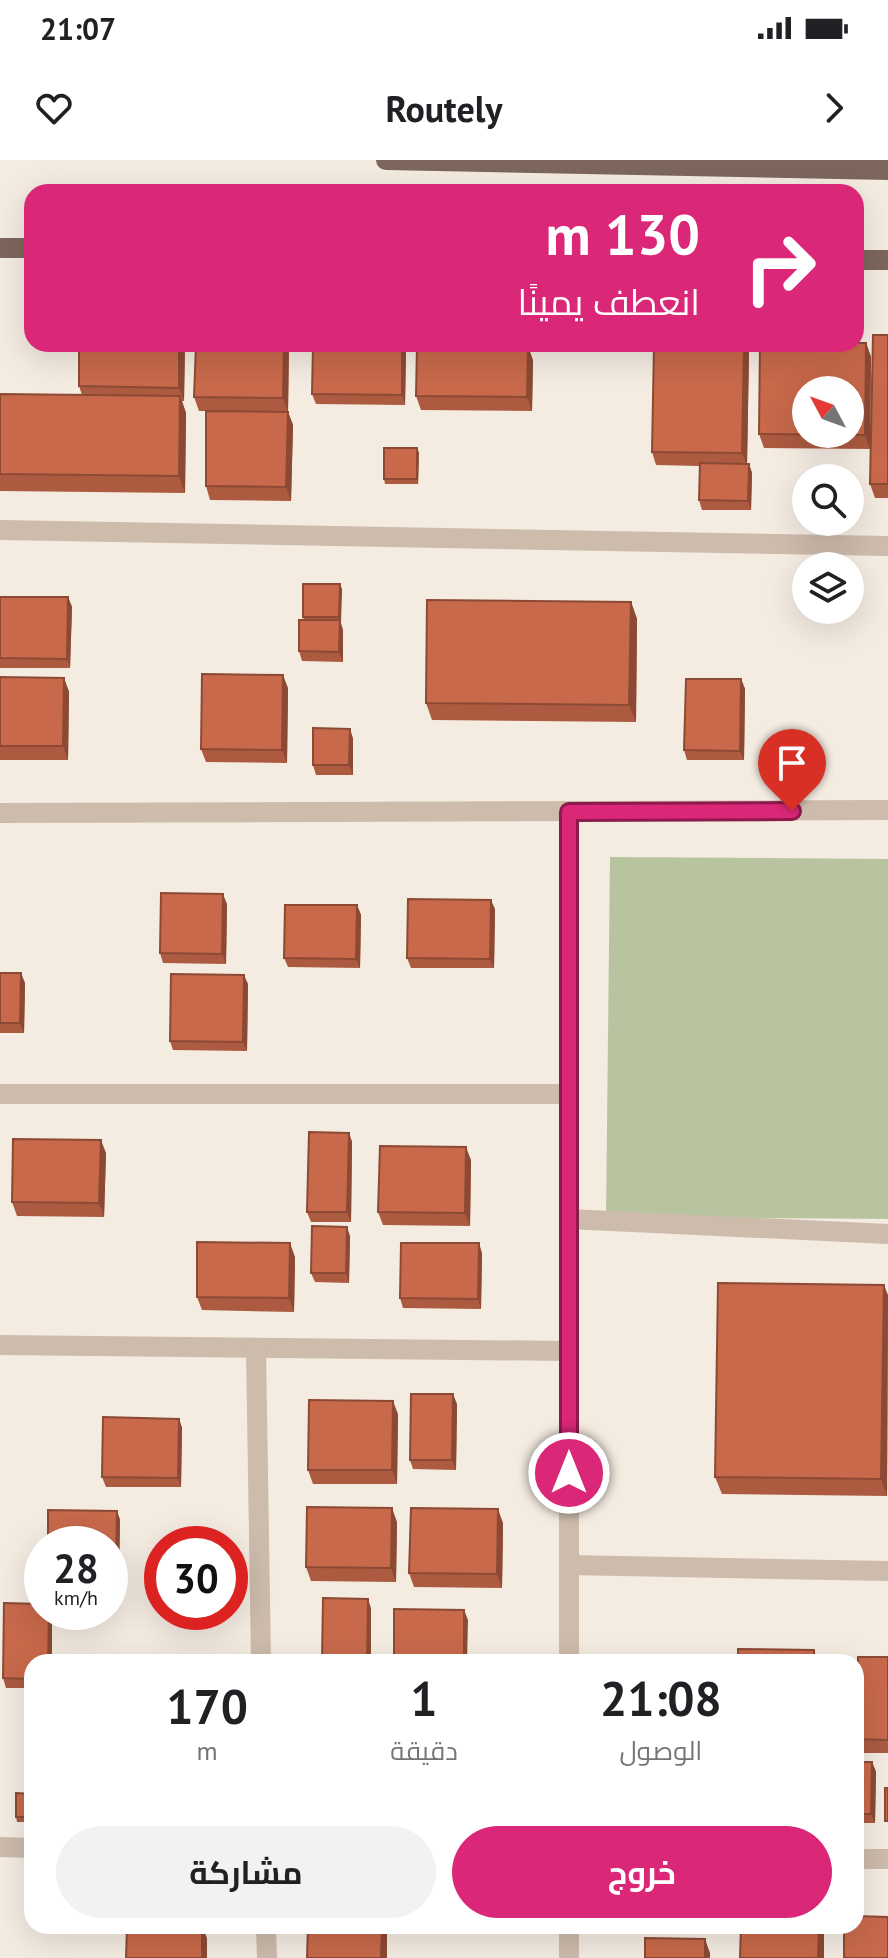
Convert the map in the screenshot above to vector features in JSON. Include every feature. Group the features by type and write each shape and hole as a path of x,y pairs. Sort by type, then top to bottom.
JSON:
{"main road":[{"path":"386,160 888,170"},
{"path":"0,248 24,248"},
{"path":"864,260 888,260"}],"street":[{"path":"0,530 888,546"},
{"path":"0,813 888,810"},
{"path":"569,812 569,1654"},
{"path":"0,1094 569,1094"},
{"path":"569,1219 888,1234"},
{"path":"0,1345 569,1351"},
{"path":"256,1348 261,1654"},
{"path":"569,1565 888,1571"},
{"path":"0,1847 24,1848"},
{"path":"864,1859 888,1859"},
{"path":"266,1934 267,1958"},
{"path":"569,1934 569,1958"}],"green space":[{"path":"610,857 888,859 888,1219 606,1217"}],"building":[{"path":"873,335 888,335 888,484 870,484"},
{"path":"866,343 865,435 864,376 792,376 792,434 759,434 760,352 864,352"},
{"path":"79,352 179,352 179,388 79,386"},
{"path":"196,352 284,352 283,398 194,397"},
{"path":"313,352 402,352 402,395 312,394"},
{"path":"417,352 528,352 527,397 416,396"},
{"path":"654,352 744,352 742,453 652,452"},
{"path":"0,394 180,396 179,476 0,474"},
{"path":"206,411 288,412 286,487 206,486"},
{"path":"384,448 417,448 417,479 384,479"},
{"path":"700,463 749,464 748,501 699,500"},
{"path":"303,584 340,584 339,617 303,617"},
{"path":"0,597 68,597 67,659 0,658"},
{"path":"427,600 631,602 629,705 426,703"},
{"path":"299,620 340,620 339,652 299,651"},
{"path":"202,674 283,675 282,750 201,749"},
{"path":"0,677 64,678 63,746 0,746"},
{"path":"686,679 741,679 740,751 684,750"},
{"path":"313,728 350,729 349,765 313,765"},
{"path":"161,893 223,894 222,954 160,953"},
{"path":"408,899 491,900 490,959 407,958"},
{"path":"285,905 357,905 356,959 284,958"},
{"path":"0,973 21,973 20,1023 0,1023"},
{"path":"171,974 244,975 243,1042 170,1041"},
{"path":"309,1132 349,1133 347,1212 307,1212"},
{"path":"13,1139 101,1140 99,1203 12,1202"},
{"path":"380,1146 466,1147 465,1213 378,1212"},
{"path":"312,1226 347,1227 346,1273 311,1273"},
{"path":"197,1242 290,1243 289,1298 197,1297"},
{"path":"401,1243 479,1243 478,1299 400,1298"},
{"path":"718,1283 884,1285 881,1479 715,1477"},
{"path":"411,1394 453,1394 452,1460 410,1460"},
{"path":"309,1400 393,1401 392,1470 308,1470"},
{"path":"103,1417 179,1419 178,1478 102,1477"},
{"path":"307,1507 392,1508 391,1568 306,1567"},
{"path":"411,1508 498,1509 497,1574 409,1573"},
{"path":"48,1510 117,1511 117,1526 48,1526"},
{"path":"323,1598 368,1599 367,1654 322,1654"},
{"path":"4,1603 24,1604 24,1630 49,1630 48,1654 24,1654 24,1679 3,1678"},
{"path":"394,1609 464,1610 464,1654 394,1654"},
{"path":"738,1649 814,1650 814,1654 738,1654"},
{"path":"864,1657 888,1657 888,1740 864,1739"},
{"path":"864,1762 872,1762 871,1814 864,1814"},
{"path":"885,1788 888,1788 888,1821 885,1821"},
{"path":"16,1793 24,1794 24,1817 16,1817"},
{"path":"864,1916 888,1917 888,1958 844,1958 844,1934 864,1934"},
{"path":"127,1934 202,1934 202,1958 126,1958"},
{"path":"308,1934 382,1934 381,1958 307,1958"},
{"path":"741,1934 819,1934 818,1958 740,1958"},
{"path":"645,1938 705,1939 705,1958 645,1958"}],"route":[{"path":"569,1473 569,812 792,811"}]}
